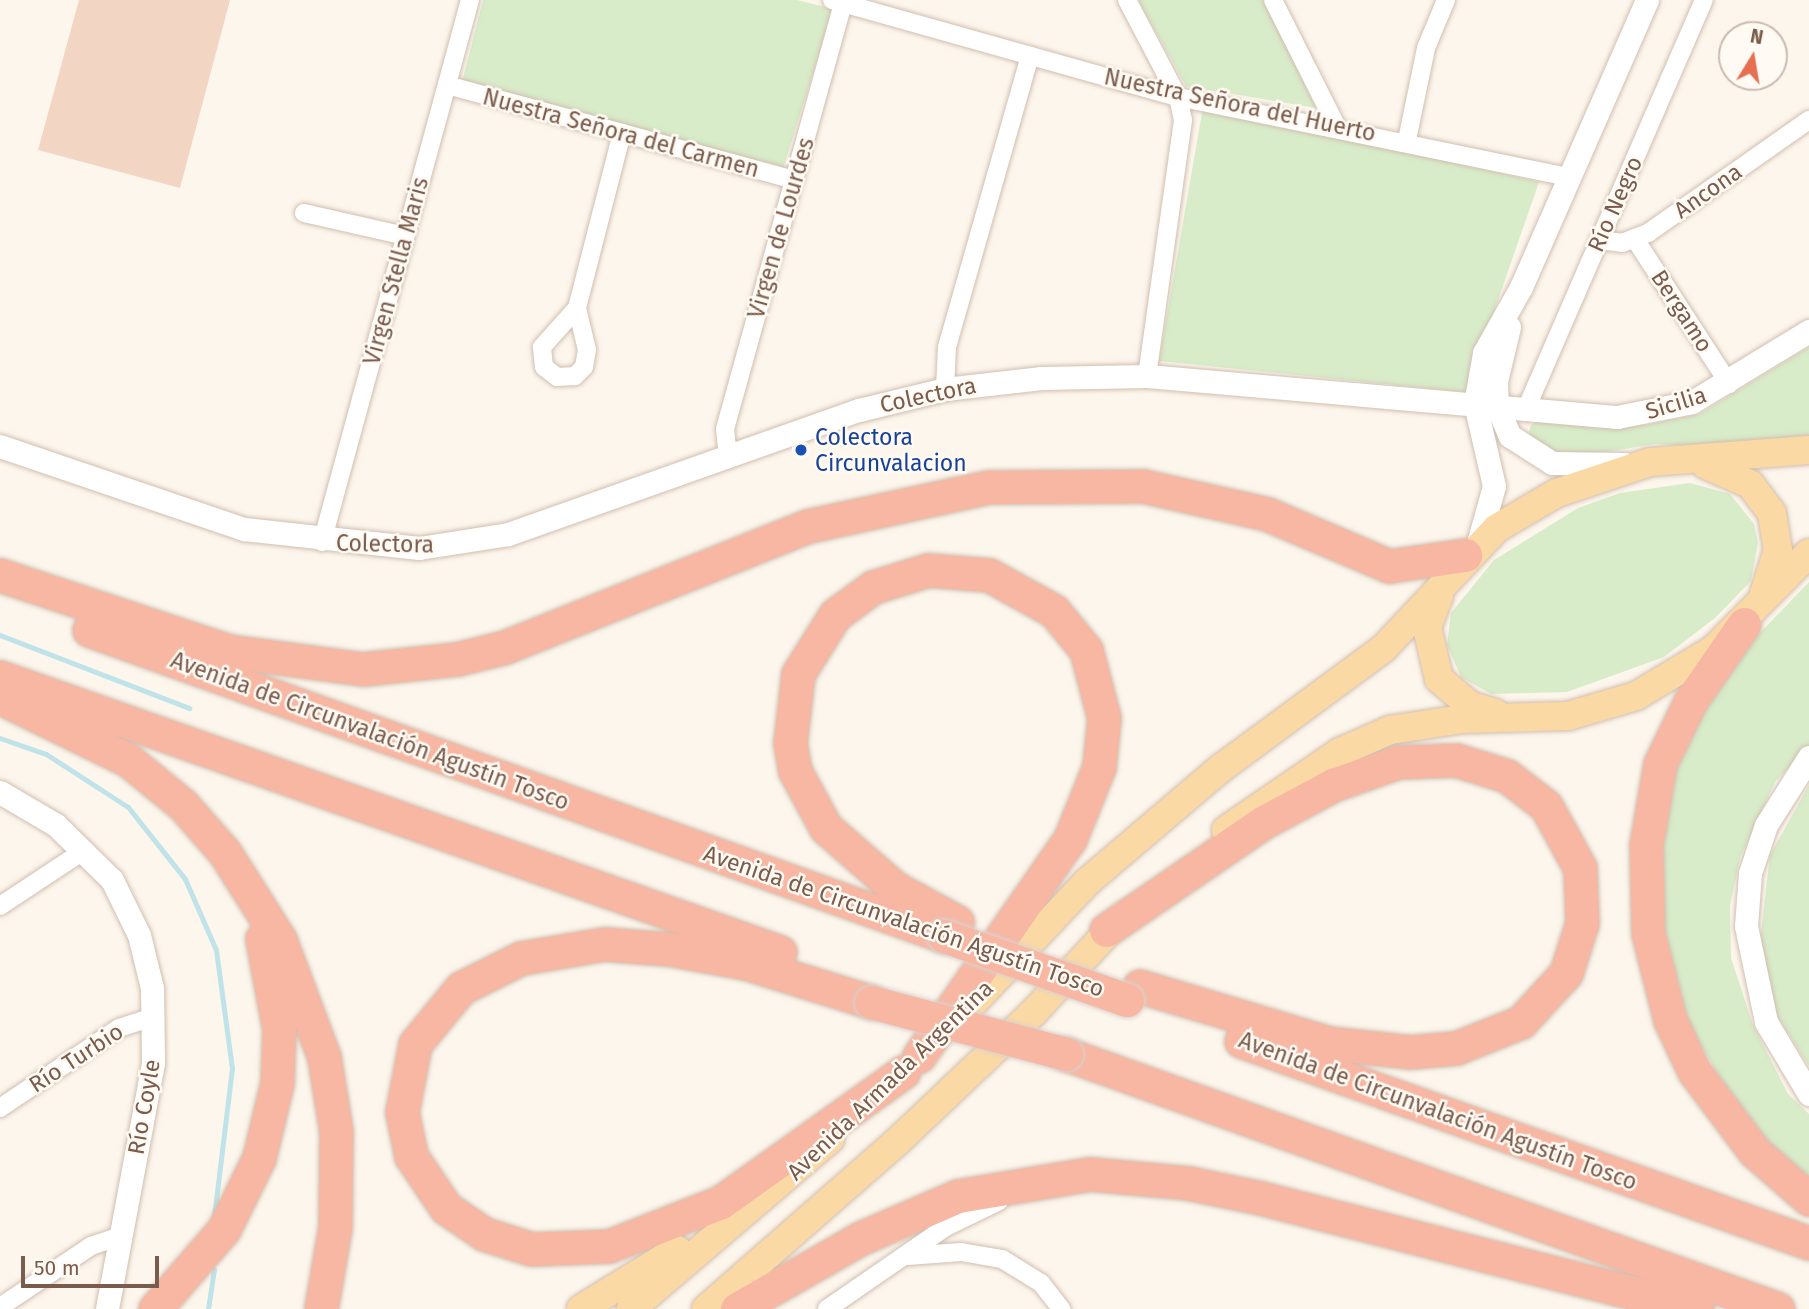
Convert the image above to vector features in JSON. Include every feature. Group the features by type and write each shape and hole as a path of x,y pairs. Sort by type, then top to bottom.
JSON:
{"highway":[{"path":"0,575 228,651 363,668 457,659 505,647 808,526 989,487 1143,486 1267,514 1389,566 1466,555"},
{"path":"878,995 669,948 604,944 522,958 461,988 415,1044 403,1091 411,1156 446,1208 484,1234 532,1249 609,1247 722,1202 911,1064 1070,839 1099,767 1104,718 1086,650 1054,611 989,575 928,570 873,587 827,625 798,674 789,743 795,771 826,828 895,888 950,929"},
{"name":"Avenida de Circunvalación Agustín Tosco","path":"0,598 950,929 1034,967 1133,993 1809,1242"},
{"path":"1748,620 1689,702 1660,764 1646,845 1648,933 1670,1020 1700,1081 1754,1152 1809,1199"},
{"path":"0,677 878,995 1066,1054 1779,1309"},
{"path":"0,699 128,760 183,805 225,853 280,940 324,1057 337,1166 324,1295"},
{"path":"1107,930 1262,823 1333,785 1398,762 1456,760 1507,776 1546,806 1580,868 1582,923 1566,973 1521,1022 1455,1048 1410,1052 1329,1043 1133,993"},
{"path":"155,1309 237,1206 260,1158 277,1083 273,979 258,925 225,853"},
{"path":"737,1309 859,1239 958,1196 1090,1174 1188,1182 1261,1198 1698,1309"}],"main road":[{"name":"Avenida Armada Argentina","path":"631,1309 790,1175 911,1064 1087,883 1220,769 1382,649 1466,555 1557,494 1660,461 1809,450"},
{"path":"1660,461 1734,473 1772,513 1778,550 1748,620"},
{"name":"Avenida Armada Argentina","path":"706,1309 1034,1012 1107,930 1251,811 1365,739 1433,722 1543,719 1636,696 1680,673 1748,620 1809,553"},
{"name":"Avenida Armada Argentina","path":"1466,555 1427,627 1439,679 1471,706 1543,719"},
{"path":"682,1309 955,1070 1034,1012"},
{"path":"581,1309 790,1175"}],"street":[{"name":"Virgen Stella Maris","path":"322,542 470,0"},
{"path":"1127,0 1178,96 1183,120 1147,376"},
{"path":"1273,0 1336,125"},
{"path":"1407,140 1426,48 1446,0"},
{"path":"1466,555 1494,486 1484,353 1521,287 1647,0"},
{"name":"Río Negro","path":"1526,409 1704,0"},
{"name":"Nuestra Señora del Huerto","path":"840,1 1178,96 1336,125 1569,177"},
{"name":"Virgen de Lourdes","path":"728,457 725,429 840,1"},
{"path":"945,389 947,347 1030,56"},
{"name":"Nuestra Señora del Carmen","path":"447,85 794,180"},
{"name":"Ancona","path":"1636,239 1809,120"},
{"path":"577,308 622,133"},
{"path":"303,213 405,236"},
{"path":"1599,240 1636,239"},
{"name":"Bergamo","path":"1636,239 1729,384"},
{"name":"Sicilia","path":"1526,409 1644,414 1729,384 1809,331"},
{"name":"Colectora","path":"0,446 187,511 322,542 419,548 509,534 859,410 945,389 1041,378 1147,376 1526,409"},
{"path":"1486,405 1510,436 1552,463 1660,461"},
{"path":"1809,757 1766,825 1750,873 1746,926 1766,1022 1809,1094"},
{"path":"0,792 56,824 85,850 0,906"},
{"name":"Río Coyle","path":"85,850 128,906 155,1016 153,1063 107,1309"},
{"name":"Río Turbio","path":"0,1108 119,1028 155,1016"},
{"path":"828,1309 904,1256 985,1206 1090,1174"},
{"path":"0,1307 90,1246 120,1236"},
{"path":"904,1256 961,1252 1002,1259 1041,1283 1061,1309"}],"green space":[{"path":"483,0 797,0 833,9 783,169 462,82"},
{"path":"1138,0 1264,0 1316,108 1186,86"},
{"path":"1203,107 1539,182 1466,392 1159,361"},
{"path":"1809,347 1809,437 1724,448 1654,444 1570,458 1527,440 1531,425 1540,420 1646,425 1700,414"},
{"path":"1690,483 1730,494 1754,524 1758,543 1751,581 1715,618 1664,657 1567,692 1491,694 1461,677 1447,645 1451,613 1494,560 1578,508 1620,493"},
{"path":"1809,582 1809,746 1775,782 1740,858 1730,906 1731,958 1753,1025 1788,1094 1809,1114 1809,1184 1741,1114 1682,1013 1666,967 1659,813 1669,770 1727,667"},
{"path":"1809,785 1809,1066 1768,1001 1759,951 1770,855"}],"building":[{"path":"79,0 230,0 180,188 38,150"}],"waterway":[{"path":"0,635 189,708"},
{"path":"0,738 46,754 128,807 185,879 216,950 232,1068 214,1216"},
{"path":"208,1309 214,1269"}],"place":[{"name":"Colectora Circunvalacion","path":"801,450"}]}
